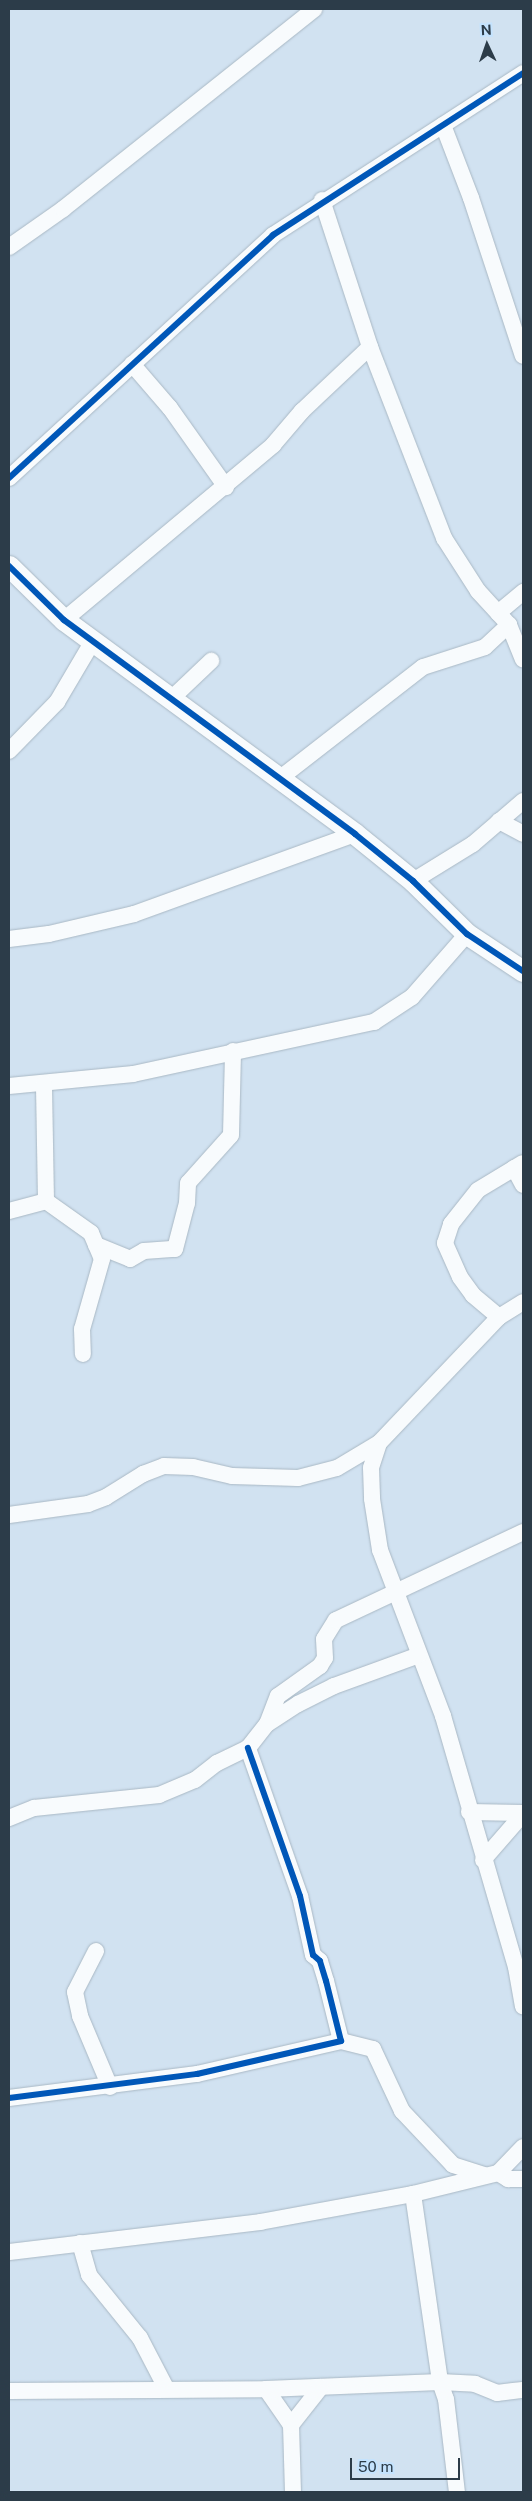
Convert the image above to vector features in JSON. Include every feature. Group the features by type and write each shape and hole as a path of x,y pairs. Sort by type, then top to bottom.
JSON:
{"street":[{"path":"9,247 63,209 314,9"},
{"path":"9,478 266,241 322,200 523,73"},
{"path":"442,125 471,198 523,356"},
{"path":"322,200 370,347 444,538 478,591 504,619 523,659"},
{"path":"64,620 226,487 273,445 302,411 370,347"},
{"path":"132,364 170,408 226,487"},
{"path":"9,566 64,620 170,700 356,834 413,881 467,934 523,971"},
{"path":"279,779 423,667 485,648 523,592"},
{"path":"9,751 57,702 93,642"},
{"path":"170,700 211,661"},
{"path":"413,881 474,844 523,801"},
{"path":"499,821 523,834"},
{"path":"9,939 59,932 134,914 356,834"},
{"path":"9,1086 133,1074 232,1051 374,1022 412,997 467,934"},
{"path":"96,1245 130,1259 144,1251 176,1249 187,1204 188,1183 231,1135 232,1051"},
{"path":"44,1084 46,1201"},
{"path":"498,1317 474,1296 460,1277 445,1243 451,1224 478,1190 519,1165 523,1185"},
{"path":"46,1201 91,1233 102,1259 82,1329 83,1354"},
{"path":"9,1211 46,1201"},
{"path":"9,1515 88,1504 106,1497 142,1474 164,1466 193,1467 232,1476 298,1478 337,1468 379,1443 498,1317 523,1302"},
{"path":"379,1443 371,1468 372,1499 380,1550 418,1655 443,1716 483,1860 516,1966 523,2006"},
{"path":"9,1818 34,1808 159,1795 195,1780 217,1763 248,1748 267,1724 278,1696 320,1666 326,1658 324,1639 336,1620 396,1594 523,1532"},
{"path":"267,1724 334,1686 418,1655"},
{"path":"248,1748 300,1896 313,1956 320,1962 324,1974 341,2041"},
{"path":"469,1812 523,1814"},
{"path":"483,1860 523,1814"},
{"path":"96,1951 76,1992 80,2016 110,2086"},
{"path":"9,2098 197,2074 341,2041 373,2049 402,2111 453,2165 508,2179 523,2179"},
{"path":"9,2252 260,2222 414,2194 491,2174 523,2147"},
{"path":"414,2194 440,2382 446,2399 456,2492"},
{"path":"80,2243 89,2275 140,2338 166,2388"},
{"path":"9,2391 166,2388 266,2389 440,2382 475,2384 497,2393 523,2390"},
{"path":"291,2425 321,2387"},
{"path":"266,2389 291,2425 293,2492"}],"cycle path":[{"path":"9,478 273,235 523,73"},
{"path":"9,566 64,620 355,834 413,881 467,934 523,971"},
{"path":"9,2098 197,2074 341,2041 320,1961 313,1955 300,1896 248,1748"}]}
